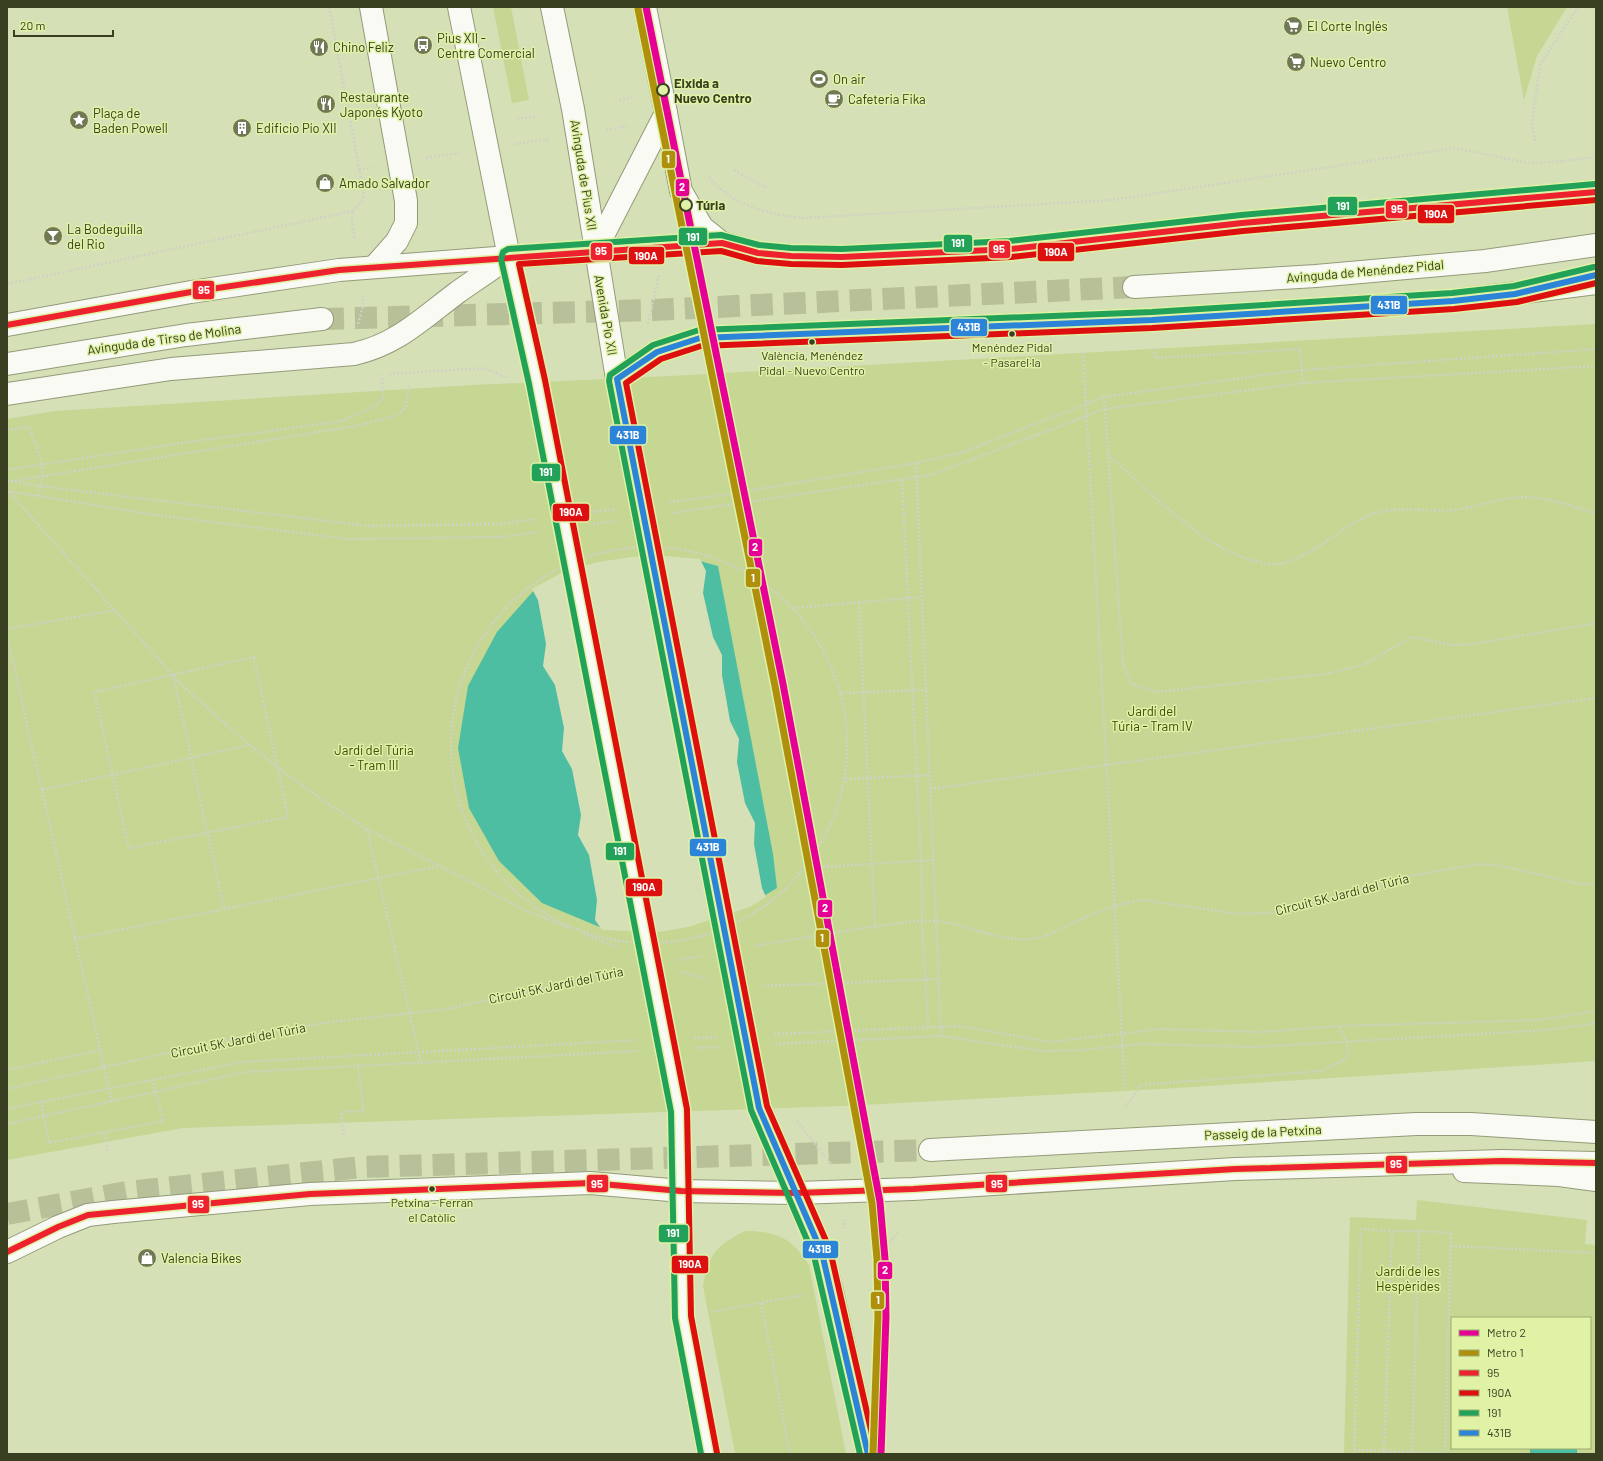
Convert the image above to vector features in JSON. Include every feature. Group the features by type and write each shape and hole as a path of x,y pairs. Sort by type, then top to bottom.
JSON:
{"main road":[{"path":"371,7 406,201 406,222 397,241 375,266"},
{"path":"459,7 487,148 538,382 679,1111 683,1316 709,1454"},
{"name":"Avinguda de Pius XII","path":"552,7 577,134 595,251"},
{"path":"645,7 663,117 681,191 702,226 722,243"},
{"name":"Avinguda de Pius XII","path":"595,251 663,117"},
{"path":"7,325 191,292 375,266 722,243 758,253 828,257 1011,248 1242,223 1596,192"},
{"name":"Avinguda de Menéndez Pidal","path":"1134,287 1316,276 1485,261 1596,244"},
{"name":"Avenida Pío XII","path":"595,251 617,378 759,1108 822,1253 868,1454"},
{"path":"7,394 170,369 354,354 370,350 403,335 459,292 510,257"},
{"path":"1515,294 1596,275"},
{"path":"617,378 657,352 700,338 1152,320 1453,301 1596,283"},
{"name":"Avinguda de Tirso de Molina","path":"7,364 186,335 322,319"},
{"name":"Passeig de la Petxina","path":"930,1150 1416,1124 1471,1124 1596,1132"},
{"path":"7,1252 58,1227 88,1216 114,1212 310,1194 590,1183 680,1191 797,1193 913,1189 1236,1168 1502,1161 1596,1163"},
{"path":"1356,1166 1559,1174 1596,1180"}],"path":[{"path":"7,284 353,211 362,202 364,194 329,7"},
{"path":"1535,141 1532,124 1540,65 1578,7"},
{"path":"619,100 636,97"},
{"path":"517,119 536,116"},
{"path":"359,170 399,162 577,134 663,117"},
{"path":"707,174 730,196 755,208 784,217 805,218 1112,200 1455,148 1528,163 1596,157"},
{"path":"734,170 767,188"},
{"path":"352,219 353,211"},
{"path":"358,327 363,299"},
{"path":"693,300 696,315"},
{"path":"1152,320 1155,358 1300,349 1303,383"},
{"path":"1301,370 1596,349"},
{"path":"1083,352 1125,1090"},
{"path":"667,514 931,476 1105,409 1303,383 1596,366"},
{"path":"7,470 188,442 342,422 375,406 383,398 382,375 483,368 506,377 538,382"},
{"path":"7,482 43,475 313,433 396,416 406,407 408,383"},
{"path":"1104,397 1123,664 1132,684 1156,692 1325,674 1363,665 1411,637 1453,645 1474,644 1596,623"},
{"path":"7,430 29,427 43,475 38,497"},
{"path":"1108,455 1196,531 1225,550 1252,560 1278,564 1295,560 1357,522 1375,513 1400,508 1454,510 1478,507 1505,499 1534,498 1575,507 1596,514"},
{"path":"916,462 941,1036"},
{"path":"902,480 928,1026"},
{"path":"7,491 150,514 347,539 502,537 541,531"},
{"path":"7,491 116,610 173,675 250,744 324,801 367,829 525,910 577,932 645,944 713,934 765,908 806,868 824,841 838,811 846,779 848,736 841,693 823,648 794,608 744,570 685,549 622,547 559,566 506,605 468,659 449,722 453,787 455,794 477,848 521,898 577,932"},
{"path":"588,525 620,520"},
{"path":"794,608 921,597"},
{"path":"859,603 876,927"},
{"path":"7,629 116,610"},
{"path":"7,635 112,1102"},
{"path":"254,657 278,767 288,817 129,848 94,692 254,657"},
{"path":"173,675 224,908"},
{"path":"841,693 926,690"},
{"path":"930,790 1596,698"},
{"path":"42,790 250,744"},
{"path":"846,779 930,775"},
{"path":"367,829 421,1062"},
{"path":"806,868 933,860"},
{"name":"Circuit 5K Jardí del Túria","path":"755,946 922,920 937,921 1006,937 1036,938 1052,934 1070,924 1128,902 1142,900 1239,914 1266,913 1291,909 1411,876 1477,864 1497,865 1580,884 1596,884"},
{"path":"75,939 439,866"},
{"path":"677,960 708,955"},
{"name":"Circuit 5K Jardí del Túria","path":"7,1089 241,1037 330,1022 411,1014 447,1008 627,970"},
{"path":"1125,1108 1141,1085 1321,1071 1346,1059 1348,1051 1347,1041 1338,1026 1540,1020 1596,1011"},
{"path":"768,1045 941,1036 1042,1051 1082,1050 1142,1044 1255,1048 1347,1041 1547,1030 1596,1023"},
{"path":"689,1048 720,1047"},
{"path":"7,1070 101,1050"},
{"path":"7,1124 246,1072 642,1051"},
{"path":"344,1135 341,1112 364,1111 358,1065"},
{"path":"41,1101 49,1144 163,1121 152,1078"},
{"path":"794,1117 828,1158"},
{"path":"104,1133 108,1152"},
{"path":"1444,1454 1451,1233 1361,1229 1354,1452 1385,1453 1412,1453 1444,1454 1458,1454"},
{"path":"1385,1453 1392,1231"},
{"path":"1412,1453 1419,1231"},
{"path":"873,1266 898,1232"},
{"path":"1451,1246 1596,1253"},
{"path":"708,1312 806,1295"},
{"path":"761,1303 790,1454"}],"green space":[{"path":"493,7 511,7 529,100 512,103"},
{"path":"1507,7 1567,7 1537,56 1524,100"},
{"path":"1596,324 1596,1061 1161,1089 843,1106 183,1128 7,1160 7,419 55,411 473,385 671,376"},
{"name":"Jardí de les Hespèrides","path":"1417,1200 1587,1220 1585,1244 1596,1245 1596,1454 1344,1454 1350,1217 1416,1220"},
{"path":"745,1231 756,1231 783,1238 796,1248 809,1265 846,1454 735,1454 703,1286 708,1266 715,1252 727,1241"}],"water":[{"path":"696,560 718,566 773,854 777,888 749,905 602,928 542,903 499,861 469,808 458,748 468,686 497,632 536,588"},
{"path":"1530,1449 1577,1449 1577,1454 1530,1454"}],"pier":[{"path":"665,556 700,559 706,571 703,593 713,637 722,655 722,675 730,721 739,739 737,762 745,803 755,823 754,844 762,888 766,897 750,907 688,927 659,932 602,930 595,920 597,900 589,855 578,835 581,815 572,769 562,751 564,728 555,685 543,666 546,644 538,600 532,589 565,571 598,562 632,557"}],"tunnel":[{"path":"322,319 653,310 1134,287"},
{"path":"7,1214 127,1192 362,1167 930,1150"}],"metro line":[{"name":"2","path":"646,7 783,684 880,1202 885,1259 886,1316 881,1454"},
{"name":"1","path":"638,9 775,686 872,1203 877,1259 878,1316 873,1454"}],"transit line":[{"name":"191","path":"701,1454 675,1318 671,1112 529,384 501,259 503,252 508,249 721,235 759,245 791,248 842,249 1010,241 1241,215 1595,184"},
{"name":"95","path":"7,325 191,292 339,270 722,243 758,253 791,256 842,257 1011,249 1242,223 1596,192"},
{"name":"190A","path":"717,1453 691,1316 687,1109 545,380 519,264 721,251 757,261 791,264 842,265 1011,257 1243,231 1596,200"},
{"name":"191","path":"860,1454 814,1256 751,1110 609,381 610,375 653,345 699,330 1152,312 1452,293 1514,286 1594,267"},
{"name":"431B","path":"868,1454 822,1253 759,1108 617,379 657,352 700,338 1152,320 1453,301 1515,294 1596,275"},
{"name":"190A","path":"876,1452 830,1250 767,1106 626,383 661,359 701,346 1152,328 1454,309 1517,302 1596,283"},
{"name":"95","path":"7,1252 58,1227 88,1215 310,1194 590,1183 681,1191 797,1193 913,1189 1235,1169 1502,1161 1596,1163"}],"place":[{"name":"El Corte Inglés","path":"1293,26"},
{"name":"Pius XII - Centre Comercial","path":"423,45"},
{"name":"Chino Feliz","path":"319,47"},
{"name":"Nuevo Centro","path":"1296,62"},
{"name":"On air","path":"819,79"},
{"name":"Eixida a Nuevo Centro","path":"663,90"},
{"name":"Cafeteria Fika","path":"834,99"},
{"name":"Restaurante Japonés Kyoto","path":"326,104"},
{"name":"Plaça de Baden Powell","path":"79,120"},
{"name":"Edificio Pío XII","path":"242,128"},
{"name":"Amado Salvador","path":"325,183"},
{"name":"Túria","path":"686,205"},
{"name":"La Bodeguilla del Rio","path":"53,236"},
{"name":"Menéndez Pidal - Pasarel·la","path":"1012,334"},
{"name":"València, Menéndez Pidal - Nuevo Centro","path":"812,342"},
{"name":"Petxina - Ferran el Catòlic","path":"432,1189"},
{"name":"Valencia Bikes","path":"147,1258"}],"park label":[{"name":"Jardí del Túria - Tram IV","path":"1152,718"},
{"name":"Jardí del Túria - Tram III","path":"374,758"}]}
